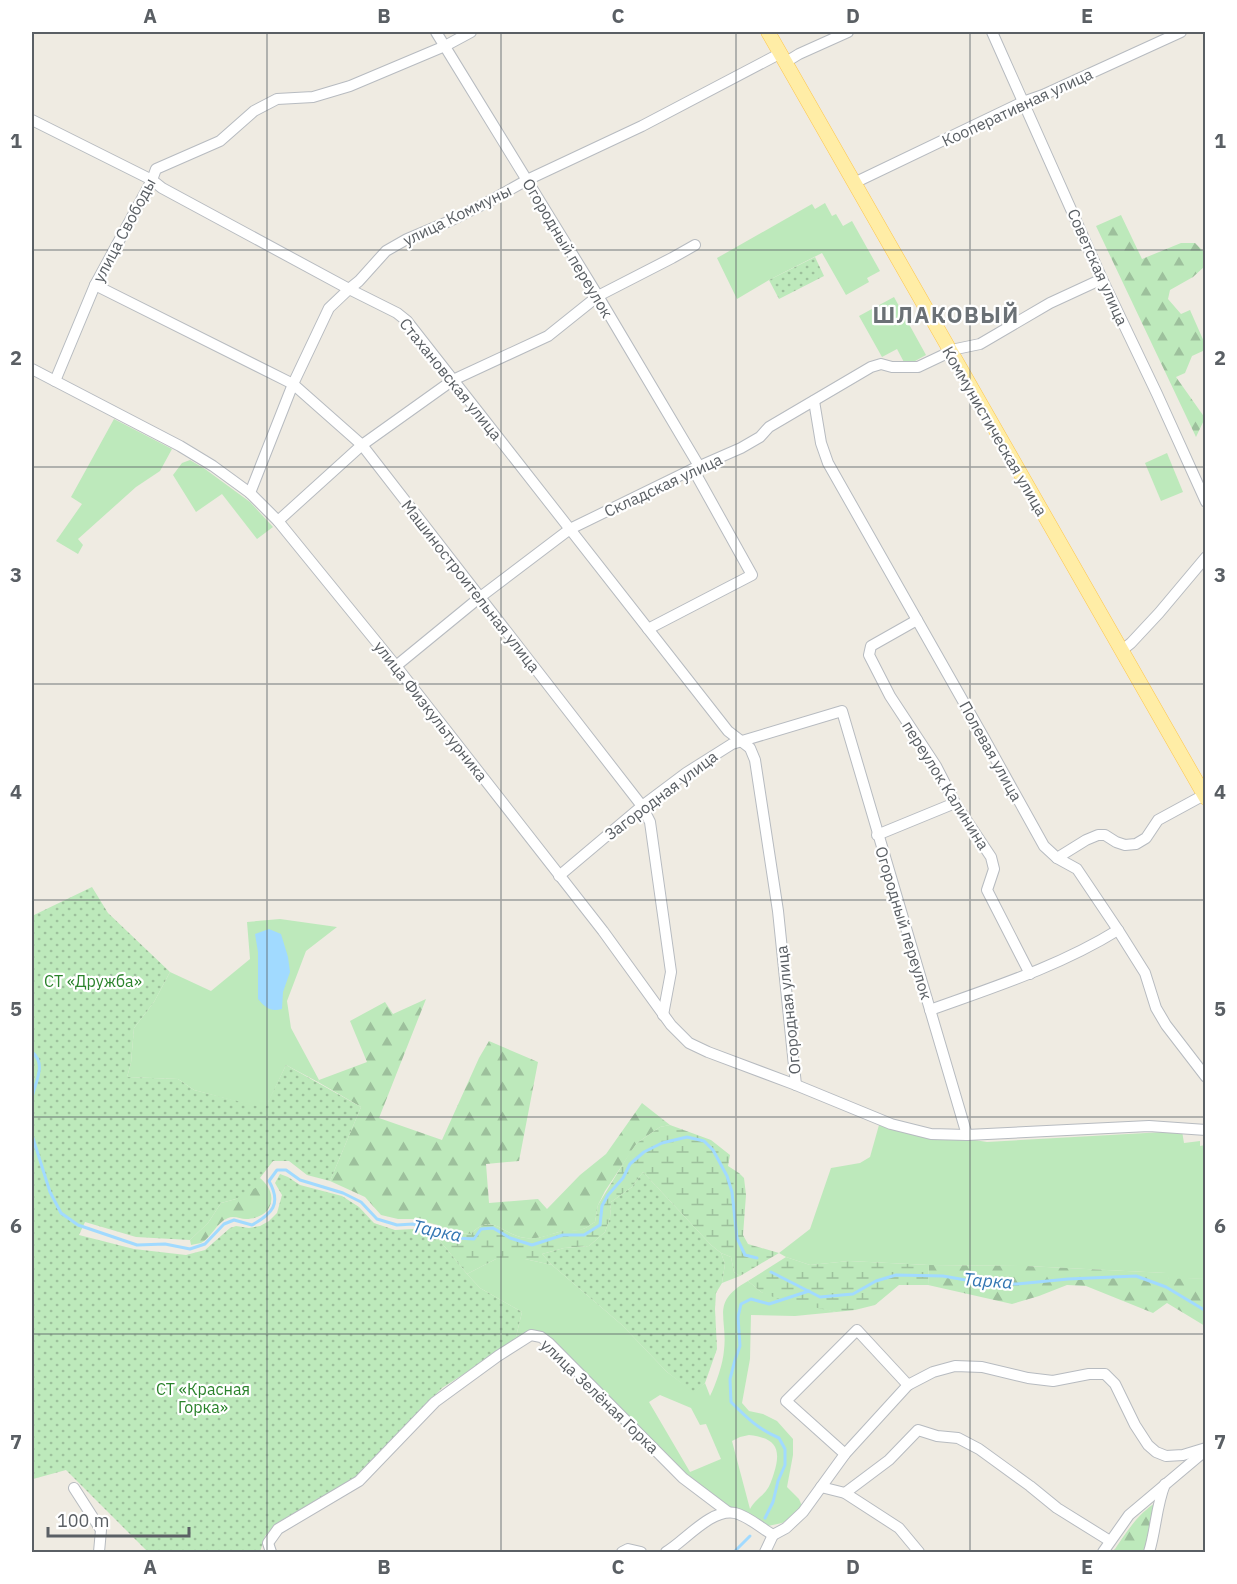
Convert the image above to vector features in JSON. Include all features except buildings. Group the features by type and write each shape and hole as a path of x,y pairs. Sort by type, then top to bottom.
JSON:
{"main road":[{"name":"Коммунистическая улица","path":"768,32 1205,797"}],"street":[{"name":"Огородный переулок","path":"436,32 597,296 696,468 752,575 648,628"},
{"name":"улица Свободы","path":"55,381 95,285 156,169 220,141 254,111 277,99 313,97 350,86 445,46 471,32"},
{"name":"улица Коммуны","path":"250,493 293,384 328,308 359,281 386,251 488,202 527,180 783,57 799,54 848,32"},
{"name":"Советская улица","path":"992,32 1102,279 1206,502"},
{"name":"Кооперативная улица","path":"854,183 1023,102 1180,32"},
{"name":"Стахановская улица","path":"32,120 152,180 162,188 397,313 407,321 728,731 739,741"},
{"path":"278,521 362,445 453,380 548,336 597,296 695,244"},
{"name":"Складская улица","path":"396,666 479,598 570,529 760,438 769,427 871,367 881,364 892,367 918,367 956,349 980,344 1050,303 1102,279"},
{"name":"Машиностроительная улица","path":"95,285 293,384 362,445 642,806 650,822 671,972 663,1015"},
{"name":"улица Физкультурника","path":"32,369 180,446 250,493 278,521 396,666 603,931 679,1035 708,1052 796,1084"},
{"name":"Полевая улица","path":"814,401 821,443 828,463 1044,846 1057,858 1077,869 1145,973 1161,1017 1206,1077"},
{"path":"1121,651 1160,613 1206,557"},
{"name":"переулок Калинина","path":"917,620 871,646 869,655 890,696 991,857 994,869 987,890 1030,974"},
{"name":"Огородный переулок","path":"842,711 967,1135"},
{"name":"Загородная улица","path":"559,876 642,806 686,773 739,741 842,711"},
{"name":"Огородная улица","path":"739,741 750,748 757,773 778,911 796,1084 891,1124 931,1134 967,1135 1149,1126 1206,1130"},
{"path":"1057,858 1098,835 1106,835 1116,842 1136,844 1146,838 1158,820 1205,797"},
{"path":"878,835 955,803"},
{"path":"930,1010 1030,974 1089,947 1119,930"},
{"path":"845,1454 786,1401 856,1330 908,1385"},
{"name":"улица Зелёная Горка","path":"270,1548 279,1529 359,1481 435,1402 531,1335 541,1337 549,1343 683,1478 728,1512 738,1514 773,1534"},
{"path":"765,1552 773,1534 786,1528 802,1512 845,1454 908,1385 933,1372 955,1366 981,1367 1028,1378 1053,1381 1089,1374 1105,1374 1115,1384 1135,1425 1148,1445 1156,1452 1166,1456 1206,1450"},
{"path":"844,1493 889,1460 918,1430 937,1436 958,1438 979,1449 1057,1508 1110,1540"},
{"path":"1102,1552 1129,1515 1206,1450"},
{"path":"1149,1552 1165,1484"},
{"path":"821,1487 844,1493 899,1528 919,1552"},
{"path":"74,1488 101,1530 99,1552"},
{"path":"666,1552 677,1546 703,1523 728,1512"},
{"path":"622,1552 628,1549 641,1552"}],"green space":[{"path":"825,203 832,216 836,214 843,226 852,221 880,271 867,278 869,282 846,295 822,253 737,299 717,258 812,204 815,209"},
{"path":"1121,215 1142,259 1181,243 1195,243 1205,253 1205,266 1193,277 1170,290 1168,299 1181,314 1190,310 1205,344 1205,350 1192,356 1185,373 1176,377 1205,418 1196,437 1096,226"},
{"path":"815,257 824,276 779,299 769,280"},
{"path":"894,297 926,355 906,366 897,349 882,357 859,316"},
{"path":"114,419 172,449 160,471 136,487 78,539 83,545 78,554 56,541 82,504 71,497"},
{"path":"1167,453 1183,492 1161,501 1145,463"},
{"path":"190,460 250,502 273,527 257,539 222,494 196,512 173,475 182,463"},
{"name":"СТ «Красная Горка»","path":"92,887 108,913 170,972 154,1002 134,1028 131,1063 127,1077 178,1079 194,1090 265,1108 286,1065 361,1107 330,1181 307,1175 289,1161 273,1161 260,1178 257,1187 236,1199 221,1203 208,1223 190,1240 136,1237 85,1222 79,1235 134,1249 186,1255 205,1250 230,1228 260,1226 277,1213 282,1195 275,1183 280,1174 300,1185 342,1196 359,1207 374,1223 395,1230 413,1229 436,1236 480,1288 522,1312 515,1341 442,1388 353,1479 277,1523 265,1536 260,1552 148,1552 66,1470 33,1479 32,1476 32,916"},
{"path":"280,919 337,927 306,951 287,1001 291,1028 318,1082 286,1065 265,1109 194,1090 178,1079 127,1077 131,1063 134,1028 154,1002 170,972 211,991 250,959 247,922"},
{"path":"426,999 379,1118 442,1140 489,1041 538,1062 519,1161 486,1164 489,1203 538,1199 547,1209 580,1175 606,1154 642,1103 670,1125 660,1127 637,1143 605,1191 598,1205 595,1222 580,1230 562,1231 535,1238 518,1236 492,1225 478,1227 471,1234 457,1233 438,1225 413,1219 398,1219 381,1215 365,1197 330,1181 361,1107 318,1082 367,1062 350,1021 385,1002 393,1014"},
{"path":"670,1125 711,1140 730,1155 728,1166 744,1178 746,1195 743,1235 748,1244 779,1253 740,1276 734,1272 731,1257 711,1245 643,1172 632,1187 611,1202 610,1218 605,1232 589,1246 564,1248 542,1254 552,1265 525,1259 496,1259 467,1274 436,1236 438,1225 457,1233 471,1234 478,1227 492,1225 518,1236 531,1238 584,1228 595,1222 598,1205 637,1143 660,1127"},
{"path":"879,1125 987,1142 1182,1131 1184,1143 1200,1141 1200,1146 1205,1145 1205,1278 1169,1280 1166,1273 1026,1266 849,1261 810,1265 779,1253 810,1229 831,1168 860,1163 870,1157"},
{"path":"643,1172 721,1253 725,1264 722,1283 716,1293 717,1349 705,1383 694,1393 667,1372 622,1325 542,1254 564,1248 589,1246 605,1232 610,1218 611,1202 632,1187"},
{"path":"260,1178 271,1195 270,1206 265,1212 259,1217 250,1219 228,1218 205,1241 191,1245 190,1240 208,1223 221,1203 236,1199"},
{"path":"721,1253 731,1257 734,1272 740,1276 722,1283 725,1264"},
{"path":"786,1257 810,1265 849,1261 929,1265 928,1285 899,1285 875,1305 836,1312 781,1300 761,1292 748,1281"},
{"path":"496,1259 525,1259 552,1265 622,1325 667,1372 694,1392 705,1383 710,1396 723,1356 725,1303 736,1289 748,1281 761,1292 836,1312 795,1316 751,1315 750,1359 742,1403 749,1411 763,1414 777,1421 793,1439 793,1455 787,1487 799,1499 802,1506 791,1518 768,1526 729,1509 688,1477 543,1333 515,1341 522,1312 480,1288 467,1274","holes":["660,1395 691,1408 700,1425 706,1424 721,1459 690,1472 649,1402","749,1435 758,1436 770,1442 774,1446 777,1457 769,1487 750,1509 732,1441"]},
{"path":"929,1265 1026,1266 1167,1273 1169,1279 1205,1278 1205,1326 1167,1303 1153,1313 1086,1286 1067,1285 1012,1304 928,1285"},
{"path":"1157,1502 1146,1552 1113,1552 1138,1518"}],"water":[{"path":"269,929 281,934 290,972 283,992 282,1009 278,1010 268,1008 258,999 258,952 255,934"}],"waterway":[{"name":"Тарка","path":"32,1052 39,1062 39,1074 32,1098"},
{"name":"Тарка","path":"32,1135 50,1192 61,1213 78,1225 137,1245 165,1244 190,1249 205,1244 224,1224 234,1220 252,1225 265,1217 275,1202 269,1181 277,1170 286,1170 300,1180 343,1193 361,1202 377,1219 397,1225 413,1224 456,1238 474,1239 481,1229 493,1228 510,1238 532,1245 563,1235 584,1235 600,1225 602,1206 608,1195 623,1178 630,1164 644,1152 662,1143 687,1137 704,1141 713,1150 727,1176 732,1192 737,1238 745,1255 757,1258"},
{"name":"Тарка","path":"771,1272 820,1297 853,1294 876,1281 896,1275 943,1276 983,1283 1017,1284 1136,1276 1166,1287 1206,1311"},
{"path":"765,1518 773,1502 785,1465 785,1449 779,1438 753,1423 731,1402 730,1379 740,1346 738,1317 741,1304 751,1299 769,1304 809,1291"},
{"path":"734,1552 750,1536"}],"district":[{"name":"ШЛАКОВЫЙ","path":"946,315"}],"park label":[{"name":"СТ «Дружба»","path":"93,981"}]}
